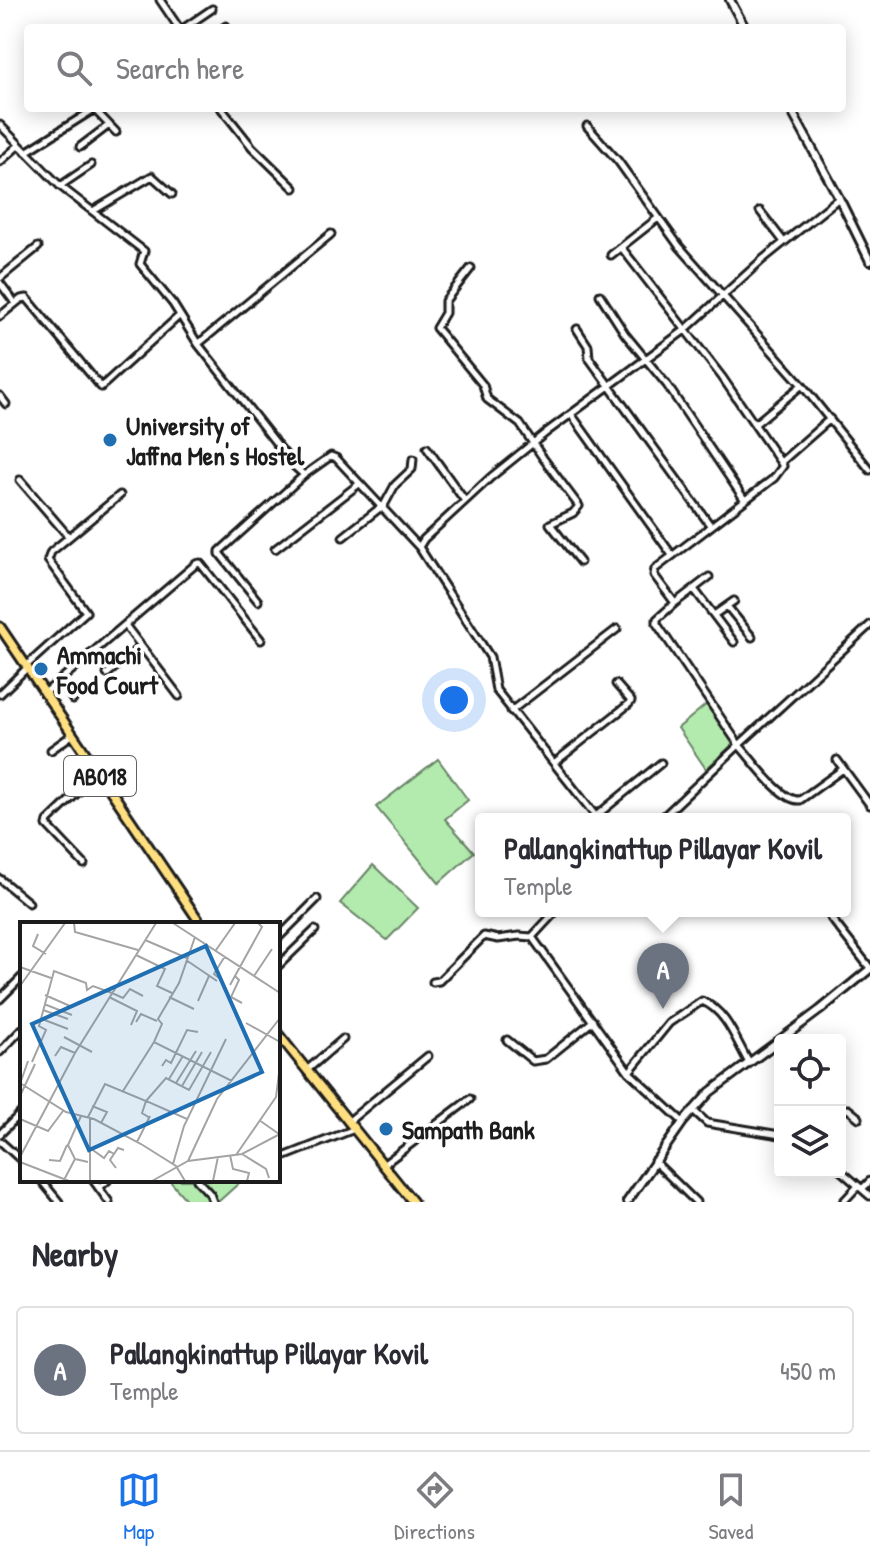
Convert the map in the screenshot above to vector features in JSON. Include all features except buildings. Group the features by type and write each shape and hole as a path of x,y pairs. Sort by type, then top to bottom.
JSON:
{"main road":[{"name":"AB018","path":"0,627 198,922"},
{"path":"280,1037 352,1130 413,1202"}],"street":[{"path":"160,0 179,24"},
{"path":"730,0 743,24"},
{"path":"188,24 212,9"},
{"path":"26,152 90,112"},
{"path":"98,112 116,132"},
{"path":"224,112 252,147 294,188"},
{"path":"792,112 870,261"},
{"path":"0,125 60,186 144,251 140,264 173,304 198,344 304,475"},
{"path":"80,147 109,125"},
{"path":"587,126 618,161 679,246 802,385 870,470"},
{"path":"0,162 19,145"},
{"path":"60,186 91,165"},
{"path":"93,211 152,176 172,194"},
{"path":"419,547 465,501 533,443 685,330 839,198"},
{"path":"760,211 784,242"},
{"path":"611,255 658,218"},
{"path":"198,344 331,234"},
{"path":"15,303 0,281 38,247"},
{"path":"621,247 755,424 783,466 780,472 653,572 675,603"},
{"path":"471,268 445,301 445,313 436,328 483,385 487,399 516,420 579,506 573,513 550,524 580,562"},
{"path":"600,295 744,499"},
{"path":"0,316 21,299 27,298 101,387 179,316"},
{"path":"577,329 589,349 589,358 710,525"},
{"path":"755,424 802,385"},
{"path":"0,396 6,404"},
{"path":"571,414 672,555"},
{"path":"781,462 830,419"},
{"path":"427,448 465,501"},
{"path":"258,601 220,551 304,475 331,456 336,458 419,547 490,657 496,690 593,813"},
{"path":"343,537 382,508 395,485 412,469 413,459"},
{"path":"20,480 69,537"},
{"path":"275,549 359,484"},
{"path":"0,694 86,612 48,560 51,552 120,495"},
{"path":"45,694 200,563 261,640"},
{"path":"709,577 657,619 657,624 739,745 781,792 793,800 800,800 843,769"},
{"path":"694,589 734,642"},
{"path":"714,615 734,601"},
{"path":"727,606 752,637"},
{"path":"125,625 179,696"},
{"path":"667,813 870,625"},
{"path":"511,711 617,629"},
{"path":"107,674 141,646"},
{"path":"60,680 73,700"},
{"path":"554,763 629,704 631,701 616,684"},
{"path":"51,750 72,735"},
{"path":"837,760 870,805"},
{"path":"603,813 661,763"},
{"path":"84,864 47,825 98,773"},
{"path":"0,879 29,903"},
{"path":"280,936 317,899"},
{"path":"433,982 439,981 484,936 498,939 532,937 550,917"},
{"path":"627,1202 683,1122 710,1092 820,1010 870,968 831,918"},
{"path":"280,964 315,930"},
{"path":"532,937 629,1072 683,1122"},
{"path":"0,999 20,979"},
{"path":"629,1072 669,1023 702,1001 730,1025 749,1063"},
{"path":"507,1040 533,1061 546,1059 593,1021"},
{"path":"0,1052 20,1031"},
{"path":"306,1070 343,1039"},
{"path":"347,1122 428,1056"},
{"path":"382,1165 470,1099"},
{"path":"846,1109 859,1118"},
{"path":"693,1110 707,1123 774,1134"},
{"path":"0,1134 20,1114"},
{"path":"286,1156 352,1130"},
{"path":"0,1141 20,1159"},
{"path":"654,1161 696,1202"},
{"path":"846,1175 870,1196"},
{"path":"843,1202 870,1181"},
{"path":"43,1182 59,1202"},
{"path":"94,1182 109,1202"},
{"path":"99,1188 106,1182"},
{"path":"199,1182 213,1202"}],"green space":[{"path":"708,703 733,744 706,769 678,728"},
{"path":"438,759 468,800 445,819 474,852 439,883 376,807"},
{"path":"373,865 418,908 387,940 340,903"},
{"path":"171,1182 239,1183 218,1202 188,1202"}],"place":[{"name":"University of Jaffna Men's Hostel","path":"110,440"},
{"name":"Ammachi Food Court","path":"41,669"},
{"name":"Pallangkinattup Pillayar Kovil","path":"663,1009"},
{"name":"Sampath Bank","path":"386,1129"}]}
